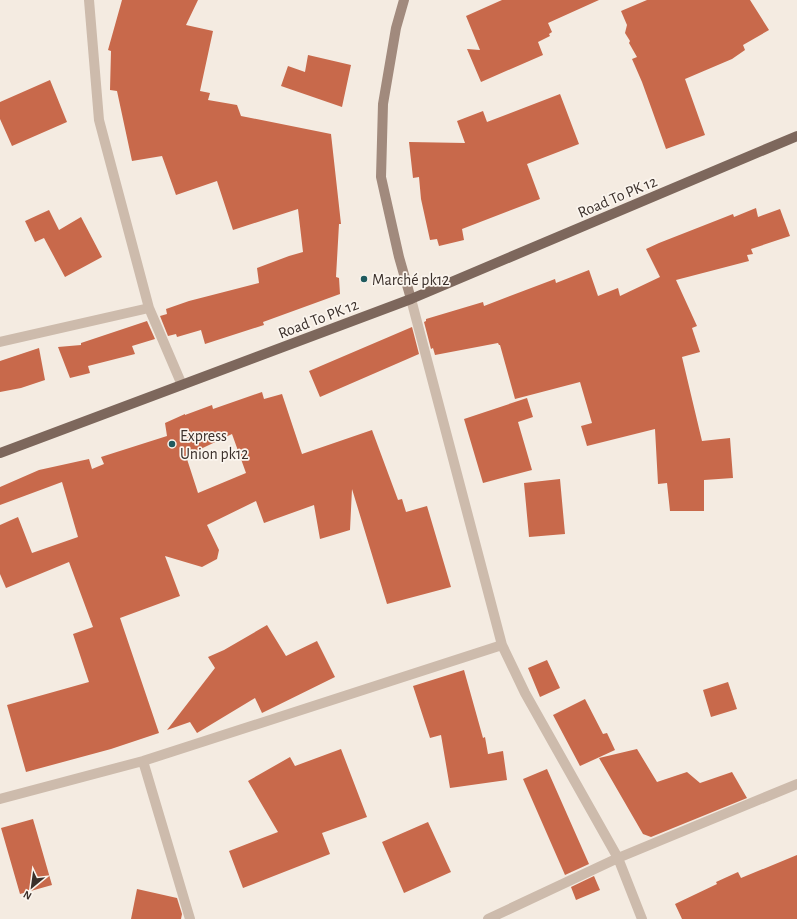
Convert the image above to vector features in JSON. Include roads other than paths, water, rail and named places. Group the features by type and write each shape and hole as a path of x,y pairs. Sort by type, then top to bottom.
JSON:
{"main road":[{"path":"404,0 396,28 383,104 381,177 399,257 411,299"},
{"name":"Road To PK 12","path":"0,453 411,299 797,136"}],"street":[{"path":"89,0 99,120 149,308 182,385"},
{"path":"411,299 502,644 524,693 618,858 642,919"},
{"path":"0,342 149,308"},
{"path":"0,799 143,761 502,644"},
{"path":"143,761 190,919"},
{"path":"488,919 618,858 797,784"}],"place":[{"name":"Marché pk12","path":"364,279"},
{"name":"Express Union pk12","path":"172,444"}]}
